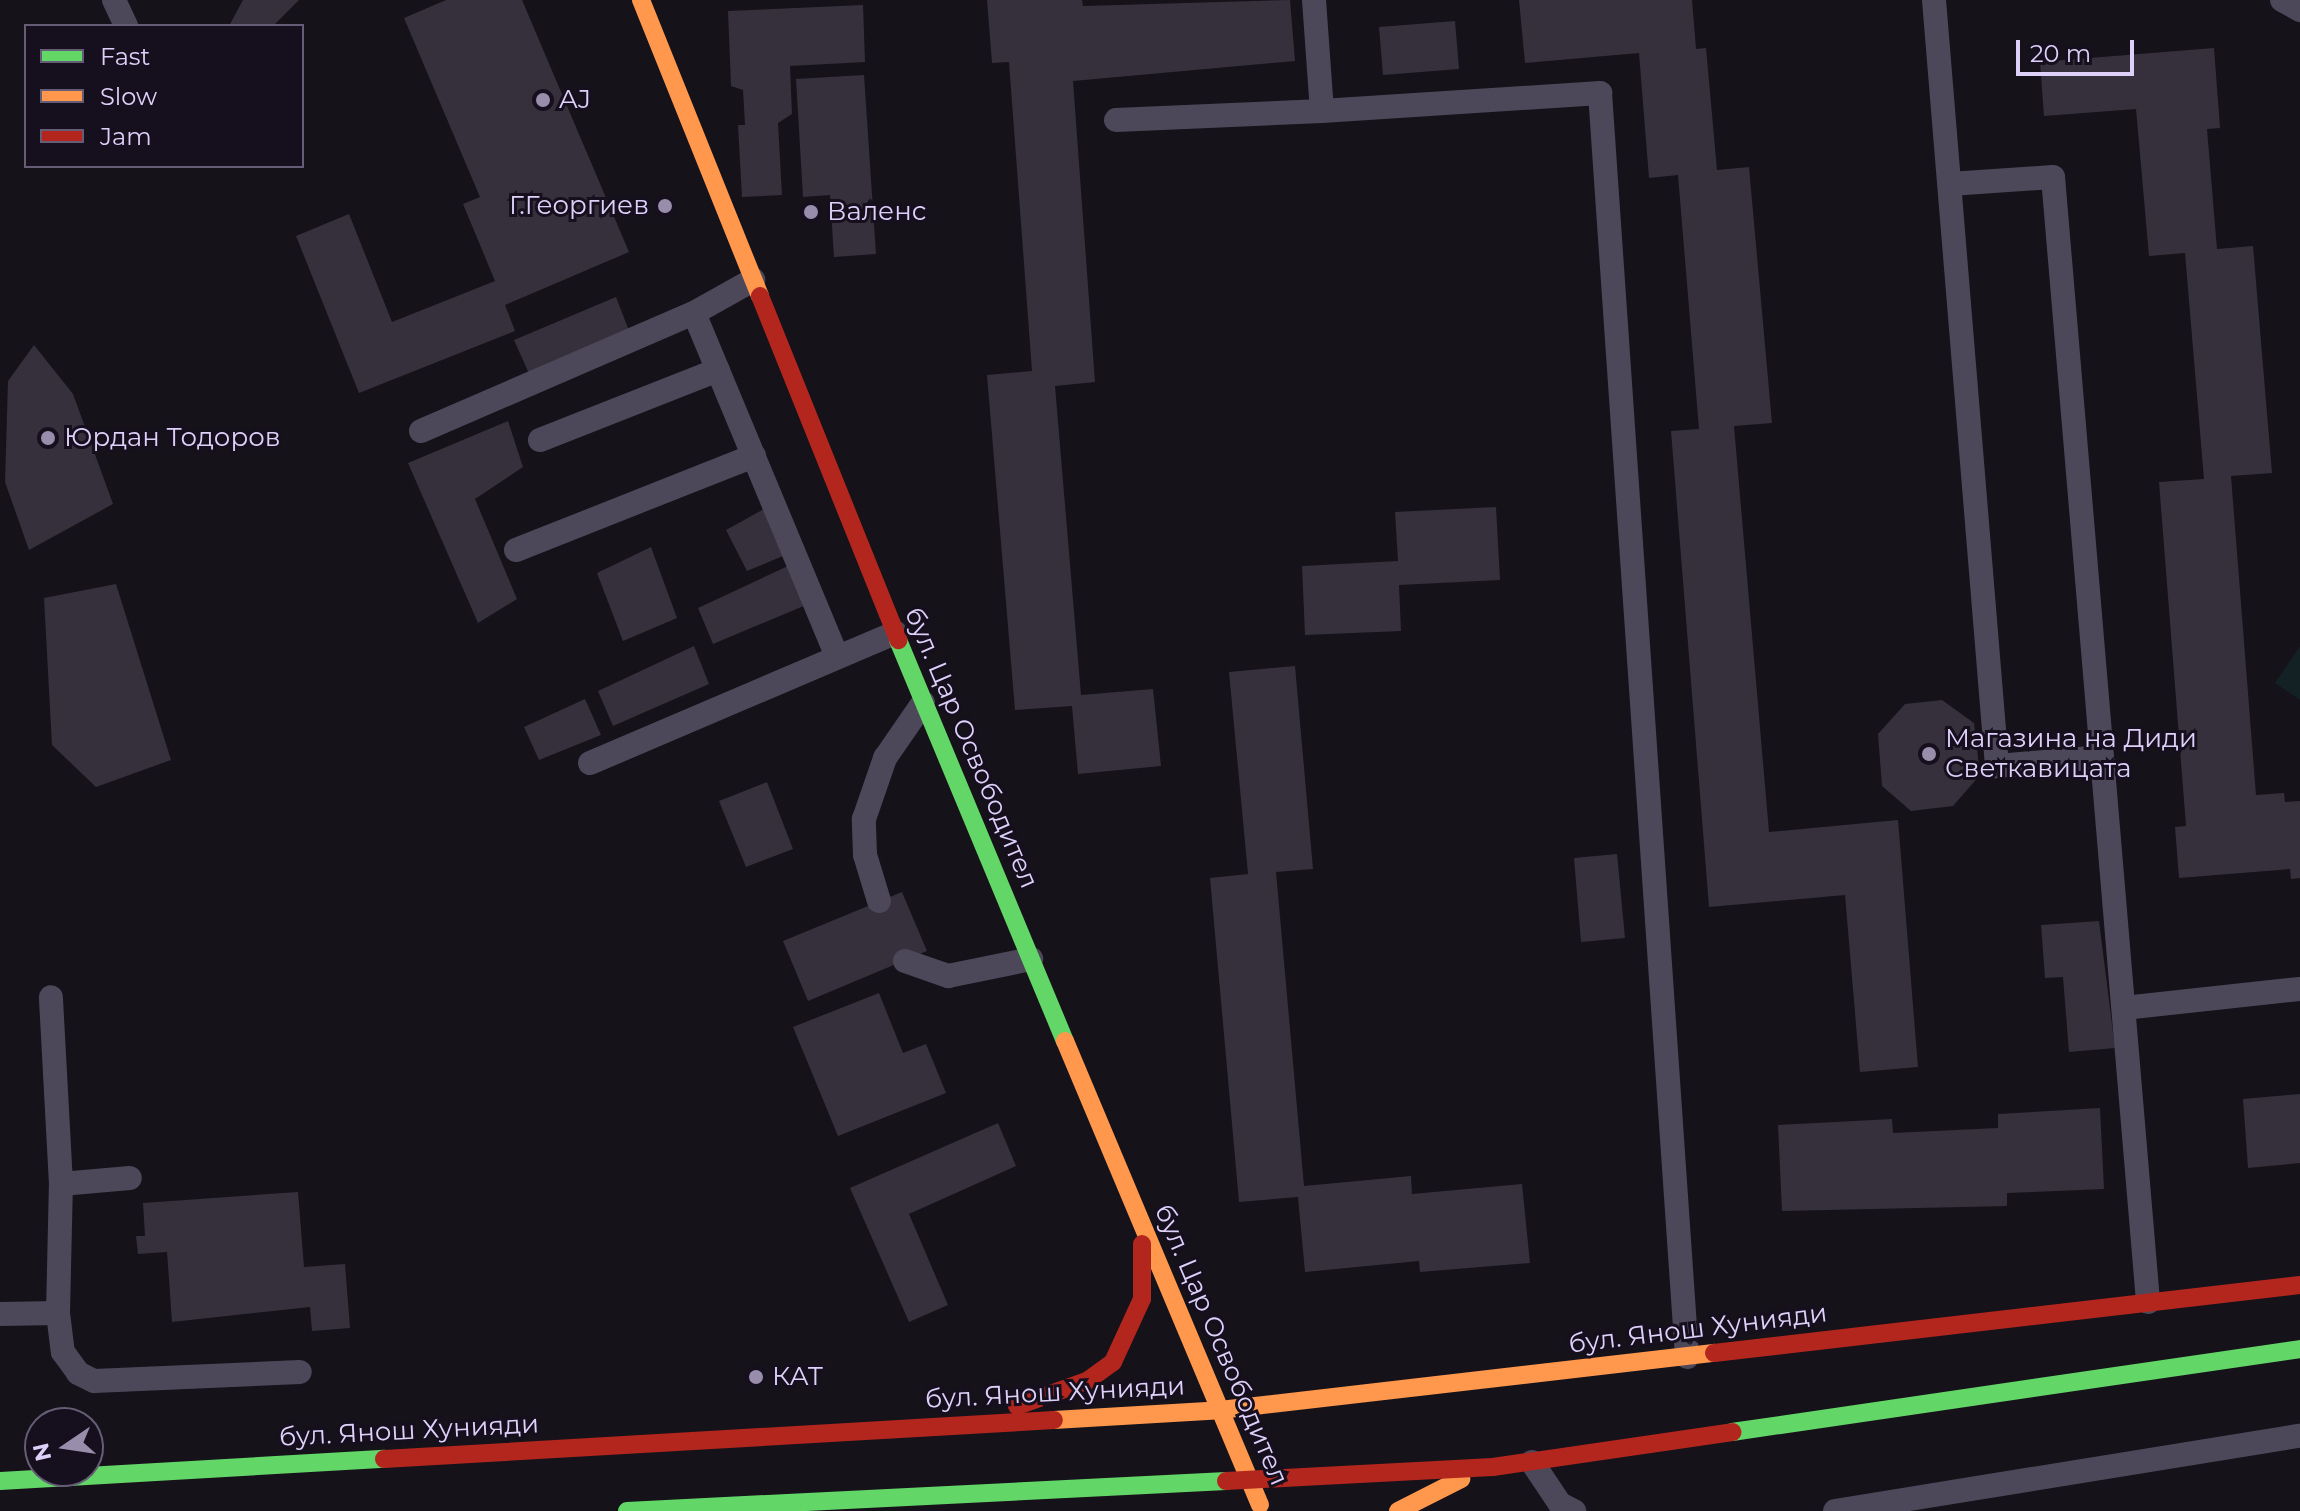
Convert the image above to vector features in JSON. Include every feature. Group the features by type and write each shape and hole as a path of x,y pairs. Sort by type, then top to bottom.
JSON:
{"street":[{"name":"бул. Цар Освободител","path":"641,0 923,703 1263,1511"},
{"path":"961,1423 1047,1397 1113,1362 1142,1299 1142,1229"},
{"name":"бул. Янош Хунияди","path":"0,1481 1220,1410 2300,1285"},
{"path":"627,1511 1493,1467 2300,1349"},
{"path":"1398,1511 1493,1467"}],"lane":[{"path":"114,0 125,24"},
{"path":"1314,0 1322,111"},
{"path":"1934,0 1997,766 2102,757"},
{"path":"2282,0 2300,10"},
{"path":"1116,120 1322,111 1600,93 1687,1357"},
{"path":"1950,184 2053,177 2148,1302"},
{"path":"421,431 694,313 753,280"},
{"path":"694,313 836,654"},
{"path":"540,440 718,370"},
{"path":"516,550 754,456"},
{"path":"590,763 836,654 895,633"},
{"path":"879,901 865,855 864,819 885,758 923,703"},
{"path":"905,961 948,976 1031,959"},
{"path":"2124,1008 2300,989"},
{"path":"51,997 61,1184 58,1313 63,1352 78,1373 94,1381 300,1372"},
{"path":"61,1184 130,1178"},
{"path":"0,1314 58,1313"},
{"path":"1835,1511 1920,1504 2300,1436"},
{"path":"1532,1462 1560,1504 1574,1511"}],"shaded area":[{"path":"2300,646 2300,700 2275,683"}],"building":[{"path":"243,0 299,0 275,24 230,24"},
{"path":"446,0 522,0 629,252 505,305 515,331 359,393 296,236 349,214 392,322 495,281 463,204 480,197 404,18"},
{"path":"987,0 1082,0 1083,6 1290,0 1295,61 1073,81 1095,382 1055,386 1081,695 1153,689 1161,766 1078,774 1072,706 1015,710 987,375 1032,371 1009,62 992,63"},
{"path":"1519,0 1692,0 1696,49 1706,48 1717,170 1749,167 1772,423 1734,426 1769,832 1898,820 1918,1067 1860,1072 1845,895 1709,907 1671,431 1699,429 1678,175 1649,178 1639,53 1525,63"},
{"path":"863,5 865,62 790,66 792,114 778,123 782,195 742,197 738,125 745,125 743,90 731,86 728,11"},
{"path":"1455,21 1459,69 1383,75 1379,27"},
{"path":"2214,48 2220,128 2207,129 2217,249 2253,246 2272,473 2231,476 2256,795 2284,793 2285,802 2300,801 2300,878 2291,879 2290,869 2179,878 2175,827 2186,826 2159,482 2204,479 2185,253 2149,256 2136,109 2044,116 2040,62"},
{"path":"864,75 876,254 834,257 830,195 803,197 796,79"},
{"path":"616,297 631,336 531,378 514,340"},
{"name":"Юрдан Тодоров","path":"34,345 73,394 113,504 29,550 5,482 8,381"},
{"path":"508,421 523,467 475,499 517,599 478,623 408,463"},
{"path":"771,505 790,553 747,571 726,530"},
{"path":"1496,507 1500,580 1399,585 1401,631 1305,635 1302,566 1398,561 1395,512"},
{"path":"651,547 677,618 623,641 597,573"},
{"path":"790,565 806,605 713,644 698,608"},
{"path":"116,584 171,760 96,787 52,745 44,598"},
{"path":"694,646 709,684 613,726 598,691"},
{"path":"1295,666 1313,869 1276,872 1304,1186 1411,1176 1412,1194 1522,1184 1530,1263 1420,1272 1419,1261 1305,1272 1298,1197 1239,1202 1210,878 1248,874 1229,672"},
{"path":"585,699 601,735 539,760 524,727"},
{"name":"Магазина на Диди Светкавицата","path":"1942,700 1974,723 1980,775 1953,806 1911,811 1882,786 1878,734 1905,704"},
{"path":"767,782 793,849 746,867 719,801"},
{"path":"1617,854 1625,938 1581,942 1574,858"},
{"path":"902,892 927,951 808,1001 783,941"},
{"path":"2099,921 2115,1048 2069,1052 2063,977 2045,978 2041,925"},
{"path":"879,993 903,1053 926,1044 946,1093 838,1136 793,1027"},
{"path":"2300,1094 2300,1163 2248,1168 2243,1099"},
{"path":"2100,1108 2104,1189 2007,1193 2007,1206 1782,1211 1778,1125 1892,1119 1893,1133 1998,1128 1998,1114"},
{"path":"998,1123 1016,1166 909,1214 948,1305 909,1322 850,1188"},
{"path":"298,1192 304,1267 345,1264 350,1328 312,1331 310,1307 172,1322 167,1252 138,1254 136,1236 145,1236 143,1203"}],"traffic: fast":[{"path":"898,640 1065,1041"},
{"path":"1732,1432 2300,1349"},
{"path":"0,1481 384,1459"},
{"path":"627,1511 1226,1481"}],"traffic: slow":[{"path":"641,0 760,296"},
{"path":"1065,1041 1260,1505"},
{"path":"1054,1420 1220,1410 1714,1353"},
{"path":"1398,1511 1461,1479"}],"traffic: jam":[{"path":"760,296 898,640"},
{"path":"1017,1406 1087,1381 1113,1362 1142,1299 1142,1244"},
{"path":"1714,1353 2300,1285"},
{"path":"384,1459 1054,1420"},
{"path":"1226,1481 1493,1467 1732,1432"}],"place":[{"name":"AJ","path":"543,100"},
{"name":"Г.Георгиев","path":"665,206"},
{"name":"Валенс","path":"811,212"},
{"name":"Юрдан Тодоров","path":"48,438"},
{"name":"Магазина на Диди Светкавицата","path":"1929,754"},
{"name":"КАТ","path":"756,1377"}]}
